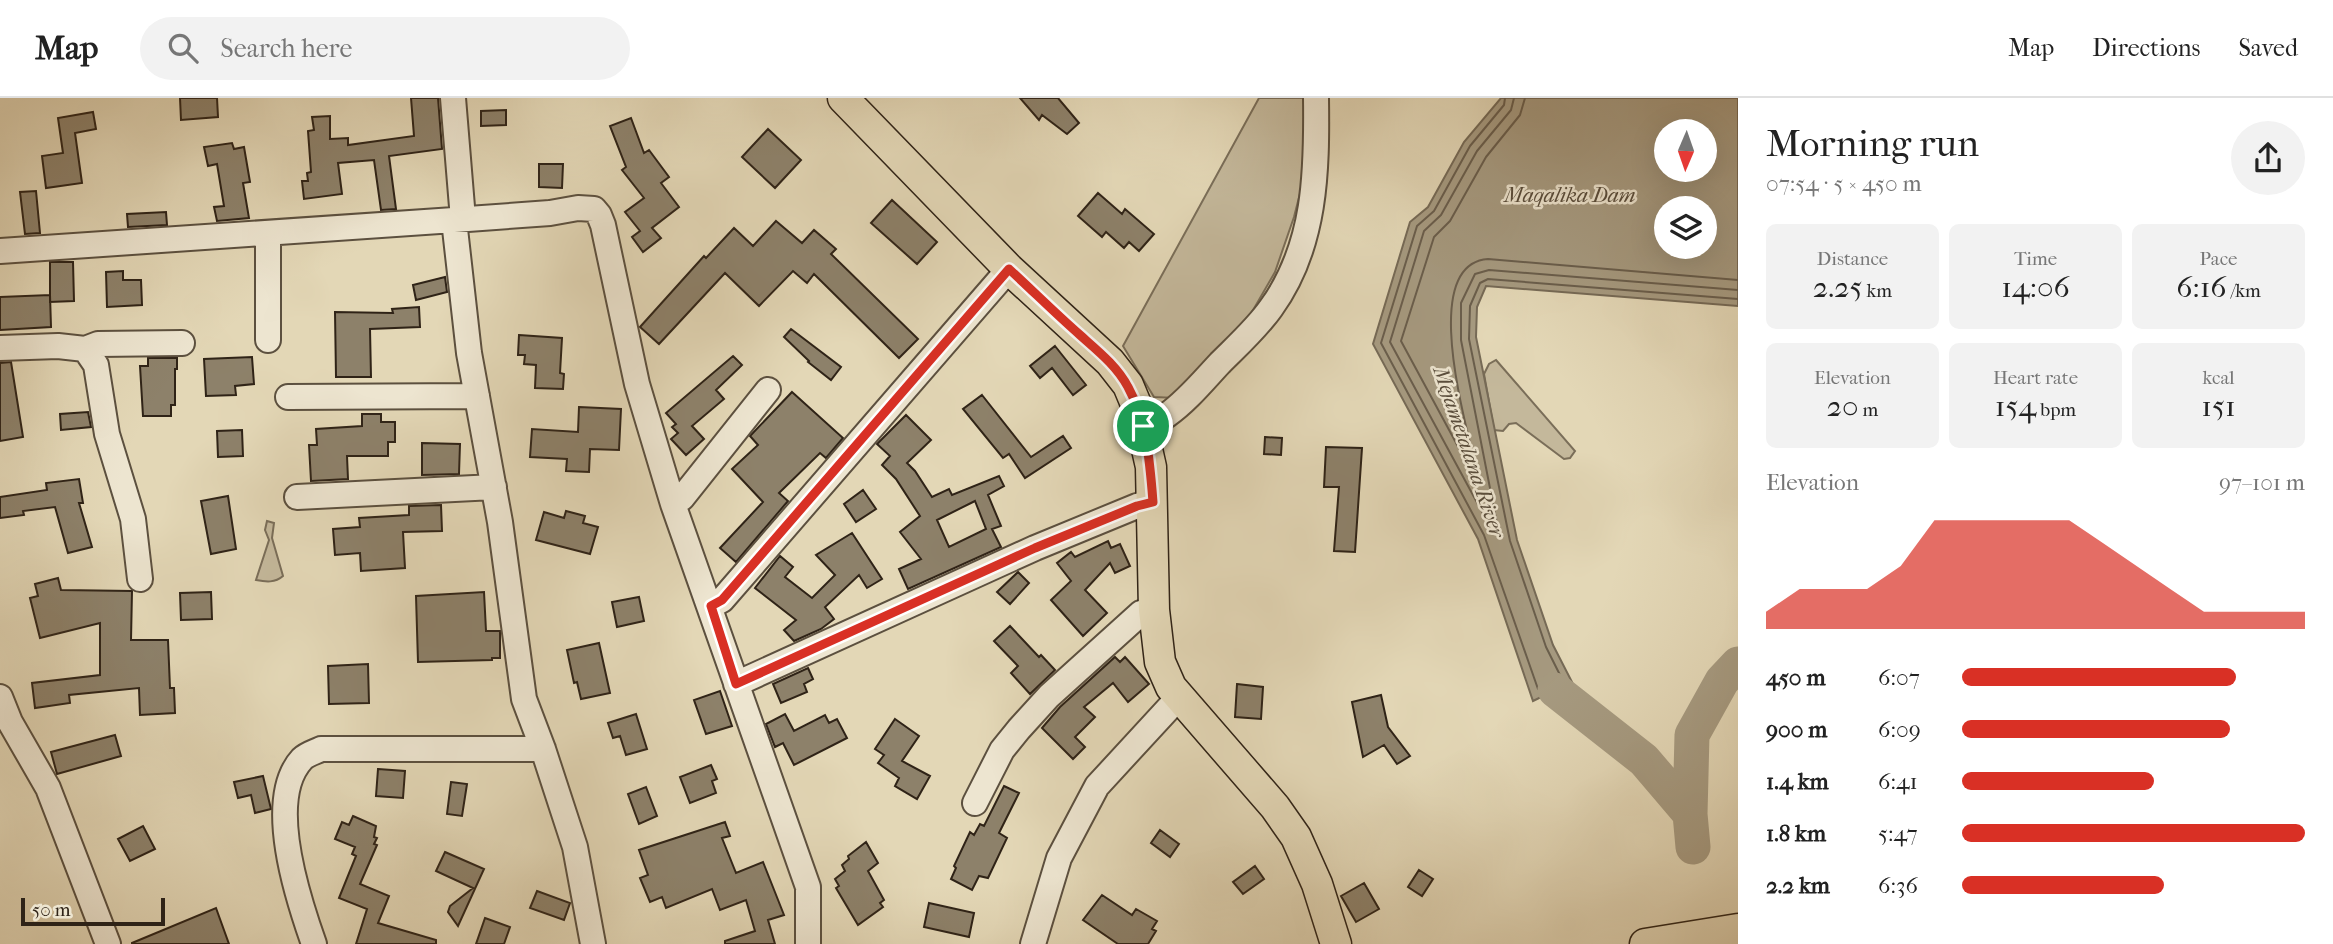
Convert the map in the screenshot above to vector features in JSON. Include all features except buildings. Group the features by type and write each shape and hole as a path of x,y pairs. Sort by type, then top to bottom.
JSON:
{"main road":[{"path":"846,99 1009,269 1110,362 1128,385 1143,426 1151,467 1154,610 1160,662 1171,687 1275,807 1296,837 1317,884 1336,943"},
{"path":"1645,944 1738,929"}],"street":[{"path":"453,98 469,353 494,487 524,699 575,847 593,944"},
{"path":"1143,426 1167,415 1190,393 1260,322 1287,282 1305,242 1312,205 1317,147 1316,98"},
{"path":"0,251 459,220 578,208 594,209 599,215 637,384 673,504 808,887 808,944"},
{"path":"268,233 268,340"},
{"path":"711,606 722,600 1009,269"},
{"path":"0,348 58,346 85,349 98,344 182,342"},
{"path":"85,349 96,365 107,433 133,519 140,579"},
{"path":"673,504 682,498 768,390"},
{"path":"288,397 477,396"},
{"path":"297,497 494,487"},
{"path":"736,684 1035,548 1153,502"},
{"path":"975,803 1002,750 1049,696 1141,613 1154,610"},
{"path":"0,696 10,722 48,789 108,944"},
{"path":"1033,944 1059,858 1097,786 1179,697"},
{"path":"314,944 301,907 289,858 285,816 288,791 295,769 304,757 321,749 543,749"}],"shaded area":[{"path":"1259,98 1304,98 1306,170 1294,217 1275,272 1237,338 1176,398 1154,397 1123,346"},
{"path":"1496,360 1575,451 1570,458 1564,459 1516,423 1509,424 1503,431 1494,430 1484,374 1489,364"},
{"path":"267,521 274,523 272,538 283,576 270,581 256,580 269,540 265,530"}],"water":[{"name":"Maqalika Dam","path":"1501,98 1738,98 1738,306 1486,286 1477,307 1476,337 1517,540 1553,645 1572,682 1533,701 1478,539 1373,344 1410,222 1428,207 1464,142"}],"waterway":[{"name":"Mejametalana River","path":"1690,814 1692,735 1722,681 1738,664"},
{"name":"Mejametalana River","path":"1555,690 1644,760 1690,814 1693,847"}],"route":[{"path":"1009,269 1110,362 1128,385 1143,426 1151,467 1153,502 1035,548 736,684 711,606 722,600 1009,269"}]}
